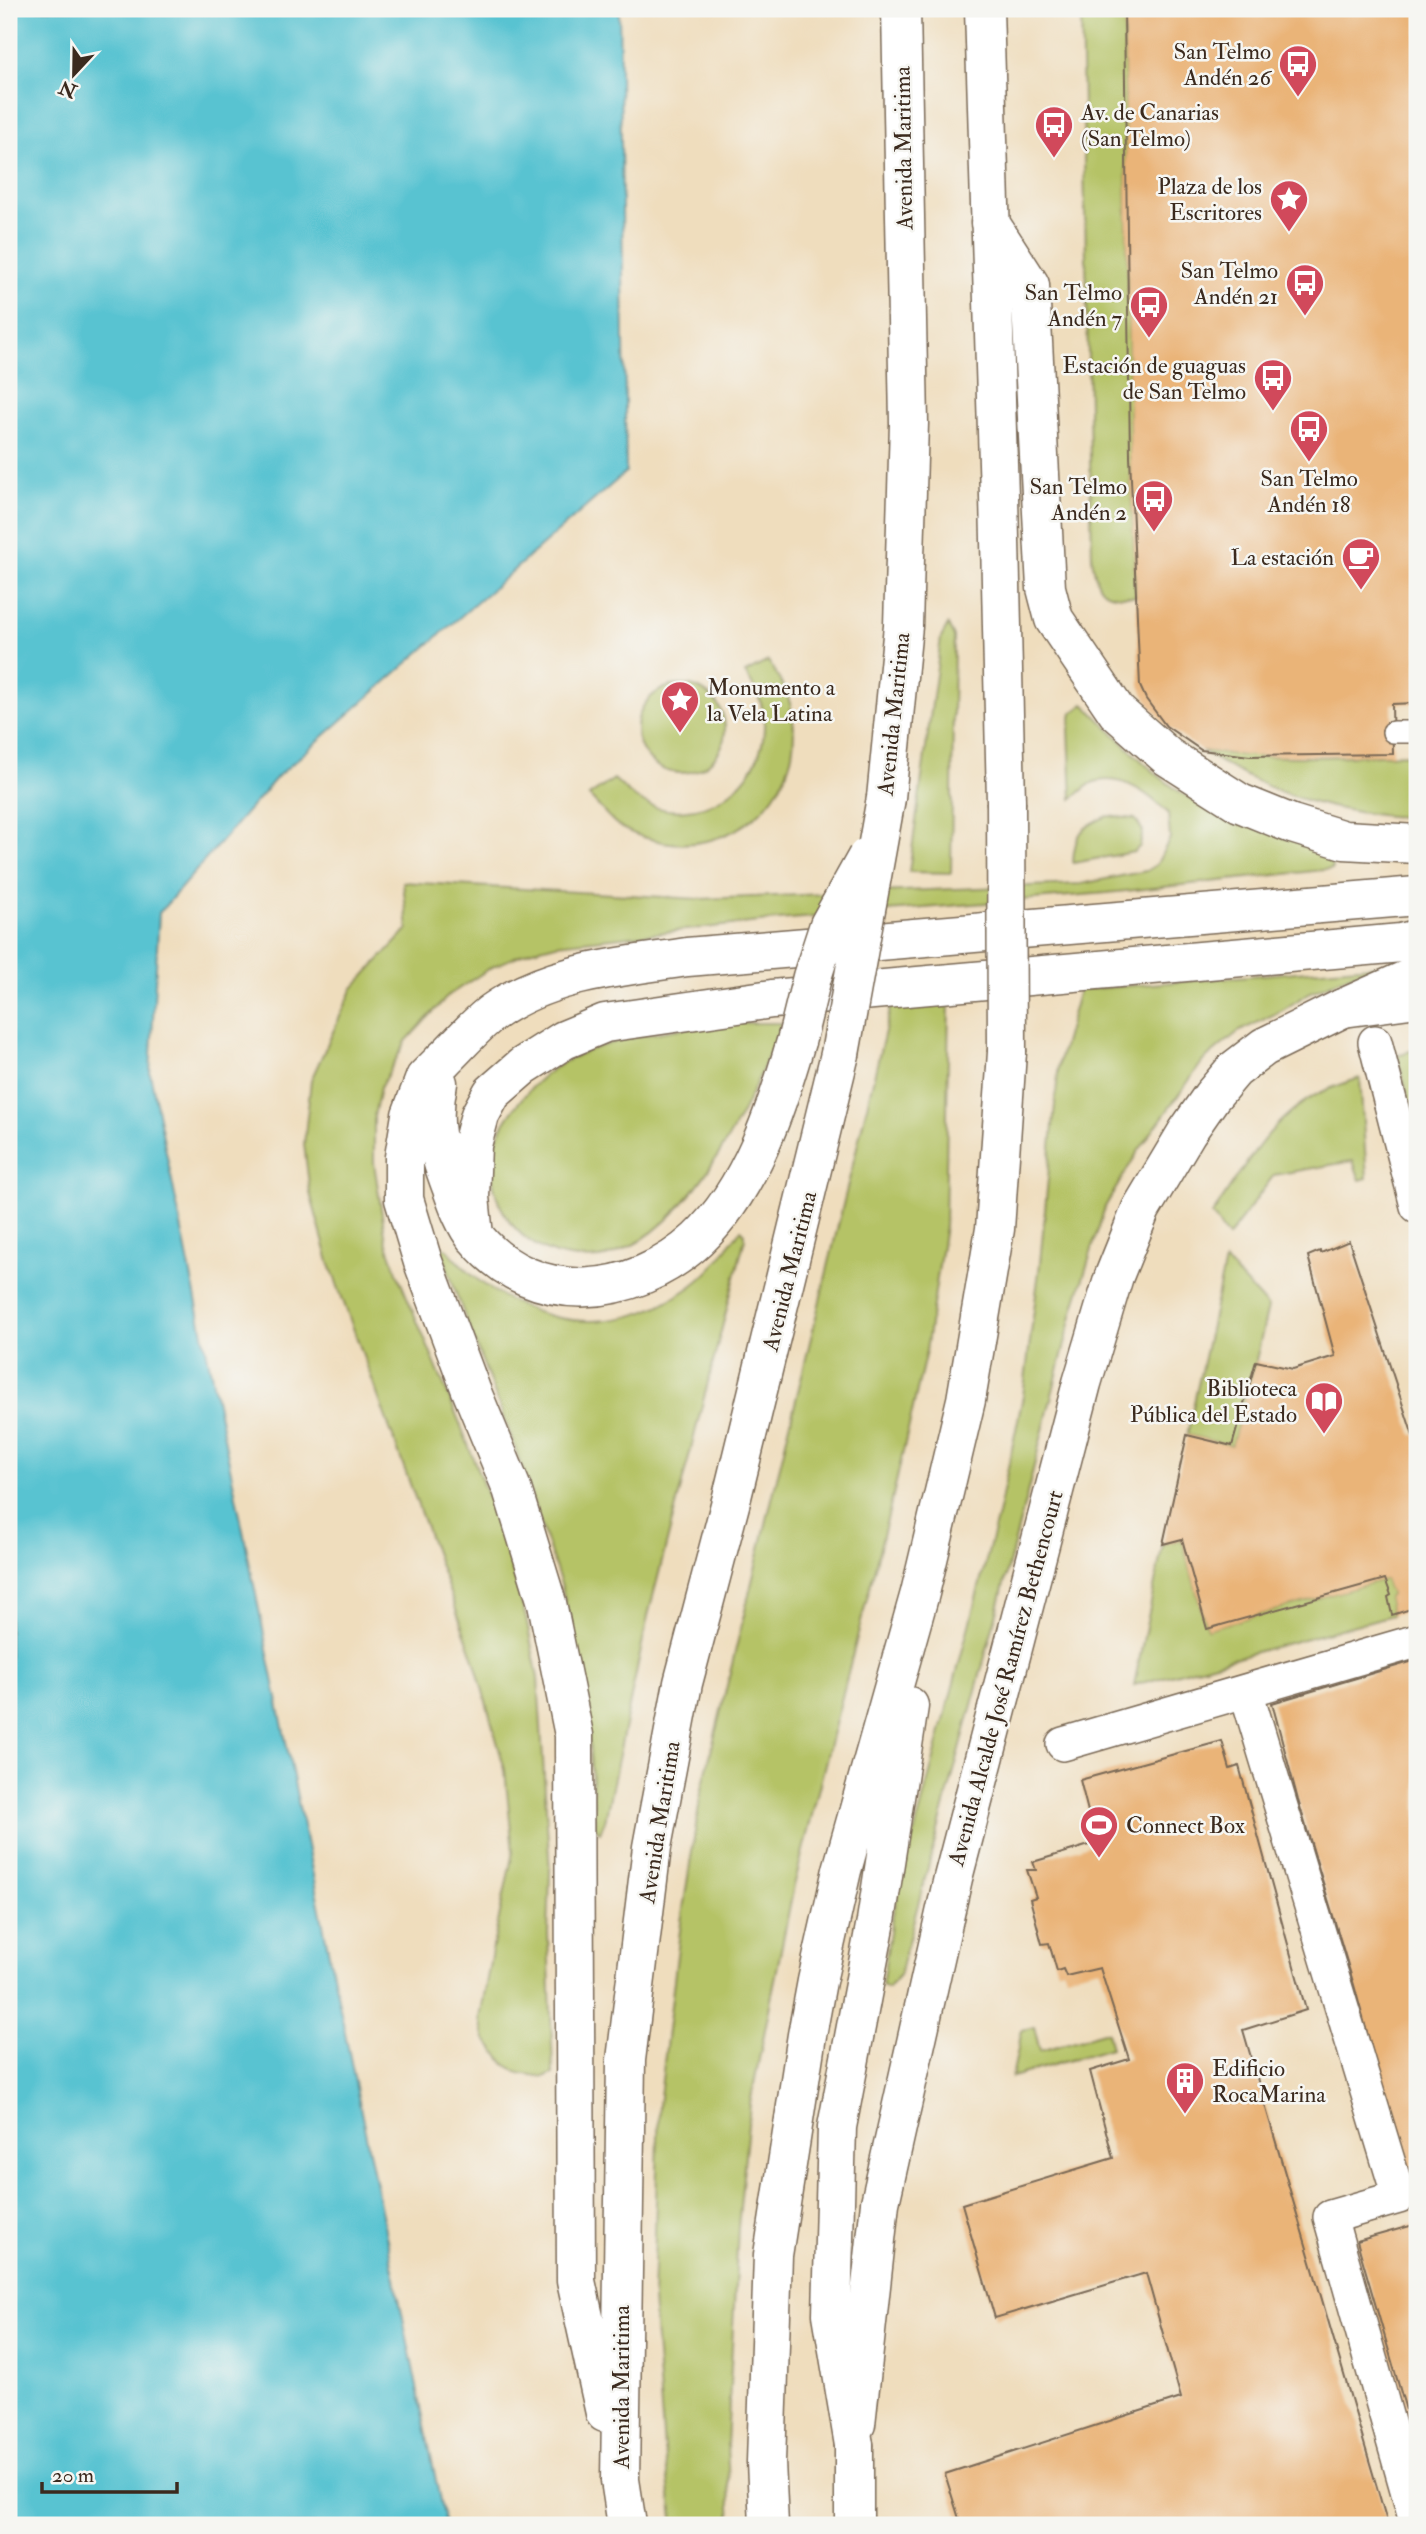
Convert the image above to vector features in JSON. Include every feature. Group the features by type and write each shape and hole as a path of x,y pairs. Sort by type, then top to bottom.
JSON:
{"main road":[{"name":"Avenida Maritima","path":"626,2525 620,2480 626,2060 652,1847 683,1682 731,1501 840,1054 886,798 902,626 909,423 901,9"},
{"path":"769,2525 766,2462 773,2255 807,2035 842,1870 920,1593 966,1400 995,1229 1007,1052 1006,802 984,9"},
{"path":"990,223 1030,285 1046,588 1054,619 1089,673 1117,712 1168,757 1240,803 1292,824 1344,840 1417,844"},
{"path":"443,1060 436,1094 434,1128 439,1154 457,1202 474,1236 506,1267 535,1281 574,1289 617,1284 657,1270 698,1239 731,1199 763,1138 783,1085 812,976 829,925 879,837"},
{"path":"620,2480 576,2281 574,1735 547,1603 512,1489 471,1390 404,1199 404,1157 411,1115 425,1078 492,1012 541,985 602,969 687,957 1417,896"},
{"path":"474,1236 470,1197 472,1145 480,1115 492,1093 523,1066 564,1040 606,1023 772,999 1401,943 1417,939"},
{"name":"Avenida Alcalde José Ramírez Bethencourt","path":"854,2525 854,2445 880,2203 953,1878 1082,1383 1114,1276 1141,1209 1187,1132 1234,1070 1264,1047 1417,975"},
{"path":"1343,1008 1417,998"},
{"path":"854,2445 832,2314 837,2127 887,1853 908,1713 920,1593"}],"street":[{"path":"1375,1042 1417,1206"},
{"path":"1063,1744 1417,1641"},
{"path":"1246,1691 1399,2197 1330,2217 1417,2525"}],"lane":[{"path":"1393,732 1417,732"}],"green space":[{"path":"1081,9 1124,9 1130,456 1136,596 1115,595 1103,590 1096,579 1092,558"},
{"path":"948,625 954,637 951,873 909,872 941,638"},
{"path":"768,661 781,681 790,703 793,747 786,774 773,797 755,816 734,831 709,841 682,844 654,840 629,832 615,823 589,796 614,779 639,800 661,809 683,811 724,797 741,783 754,765 762,745 764,722 761,703 745,673"},
{"path":"681,685 698,689 712,698 721,712 725,729 721,746 712,760 698,769 681,773 664,769 650,760 641,746 637,729 641,712 650,698 664,689"},
{"path":"1084,704 1143,762 1180,792 1234,819 1330,852 1332,869 1107,893 778,920 556,944 529,951 492,967 449,995 406,1041 380,1088 374,1116 374,1163 386,1241 499,1526 526,1618 538,1678 550,1873 548,1934 553,2074 543,2077 519,2073 505,2064 484,2037 480,2018 513,1852 505,1770 474,1659 329,1262 310,1193 304,1144 311,1080 353,988 408,929 403,882 699,899 1081,884 1146,871 1157,864 1170,838 1168,813 1135,787 1115,781 1094,782 1072,799 1069,730 1072,713"},
{"path":"1201,750 1282,757 1417,754 1417,818 1358,812 1304,800 1253,779"},
{"path":"1108,816 1135,819 1143,831 1140,846 1134,852 1073,863 1075,845 1081,832 1092,823"},
{"path":"1383,965 1350,975 1309,993 1283,1010 1238,1032 1203,1061 1137,1153 1105,1207 1074,1308 997,1612 899,1975 888,1988 882,1985 892,1918 998,1515 1023,1396 1040,1263 1059,1062 1079,990"},
{"path":"949,1000 945,1226 926,1351 892,1500 793,1890 750,2104 738,2228 727,2445 731,2525 674,2525 664,2450 653,2299 659,2105 681,1922 701,1793 892,1002"},
{"path":"714,1023 782,1023 737,1123 694,1189 669,1217 641,1240 605,1257 588,1259 564,1256 529,1241 504,1213 493,1177 497,1139 520,1101 553,1069 590,1050 630,1038"},
{"path":"1417,1049 1417,1131 1397,1055"},
{"path":"1360,1078 1367,1178 1360,1180 1353,1161 1274,1175 1228,1237 1212,1215 1247,1162 1273,1129 1305,1101"},
{"path":"741,1230 745,1238 648,1616 605,1821 600,1832 595,1824 586,1695 562,1587 511,1436 441,1249 447,1249 469,1272 494,1292 522,1306 551,1316 582,1321 613,1320 643,1312 685,1290 709,1271"},
{"path":"1225,1261 1268,1307 1232,1446 1187,1435"},
{"path":"1182,1539 1207,1629 1385,1579 1391,1595 1388,1597 1392,1615 1134,1685 1163,1544"},
{"path":"1034,2027 1040,2051 1107,2032 1111,2048 1012,2077 1022,2030"}],"water":[{"path":"9,9 619,9 626,472 278,776 159,913 150,1073 445,2525 9,2525"}],"building":[{"name":"Estación de guaguas de San Telmo","path":"1124,9 1417,9 1417,703 1392,704 1393,754 1250,756 1201,750 1166,726 1140,686 1130,456"},
{"name":"Biblioteca Pública del Estado","path":"1349,1241 1413,1436 1416,1434 1417,1437 1417,1607 1392,1615 1388,1597 1391,1595 1385,1579 1207,1629 1182,1539 1163,1544 1187,1435 1232,1446 1256,1361 1293,1369 1335,1356 1308,1256"},
{"path":"1417,1660 1417,2175 1407,2178 1272,1703"},
{"name":"Edificio RocaMarina","path":"1222,1741 1230,1769 1239,1766 1306,2010 1243,2030 1388,2525 961,2525 945,2474 1181,2398 1146,2273 995,2318 962,2204 1113,2158 1090,2071 1129,2059 1100,1968 1066,1976 1063,1969 1057,1971 1049,1943 1042,1944 1030,1899 1036,1897 1027,1870 1036,1870 1033,1862 1096,1843 1080,1780"},
{"path":"1417,2224 1417,2448 1357,2241"}],"place":[{"name":"San Telmo Andén 26","path":"1298,98"},
{"name":"Av. de Canarias (San Telmo)","path":"1054,159"},
{"name":"Plaza de los Escritores","path":"1289,233"},
{"name":"San Telmo Andén 21","path":"1305,317"},
{"name":"San Telmo Andén 7","path":"1149,339"},
{"name":"Estación de guaguas de San Telmo","path":"1273,412"},
{"name":"San Telmo Andén 18","path":"1309,463"},
{"name":"San Telmo Andén 2","path":"1154,533"},
{"name":"La estación","path":"1361,591"},
{"name":"Monumento a la Vela Latina","path":"680,734"},
{"name":"Biblioteca Pública del Estado","path":"1324,1435"},
{"name":"Connect Box","path":"1099,1859"},
{"name":"Edificio RocaMarina","path":"1185,2115"}]}
